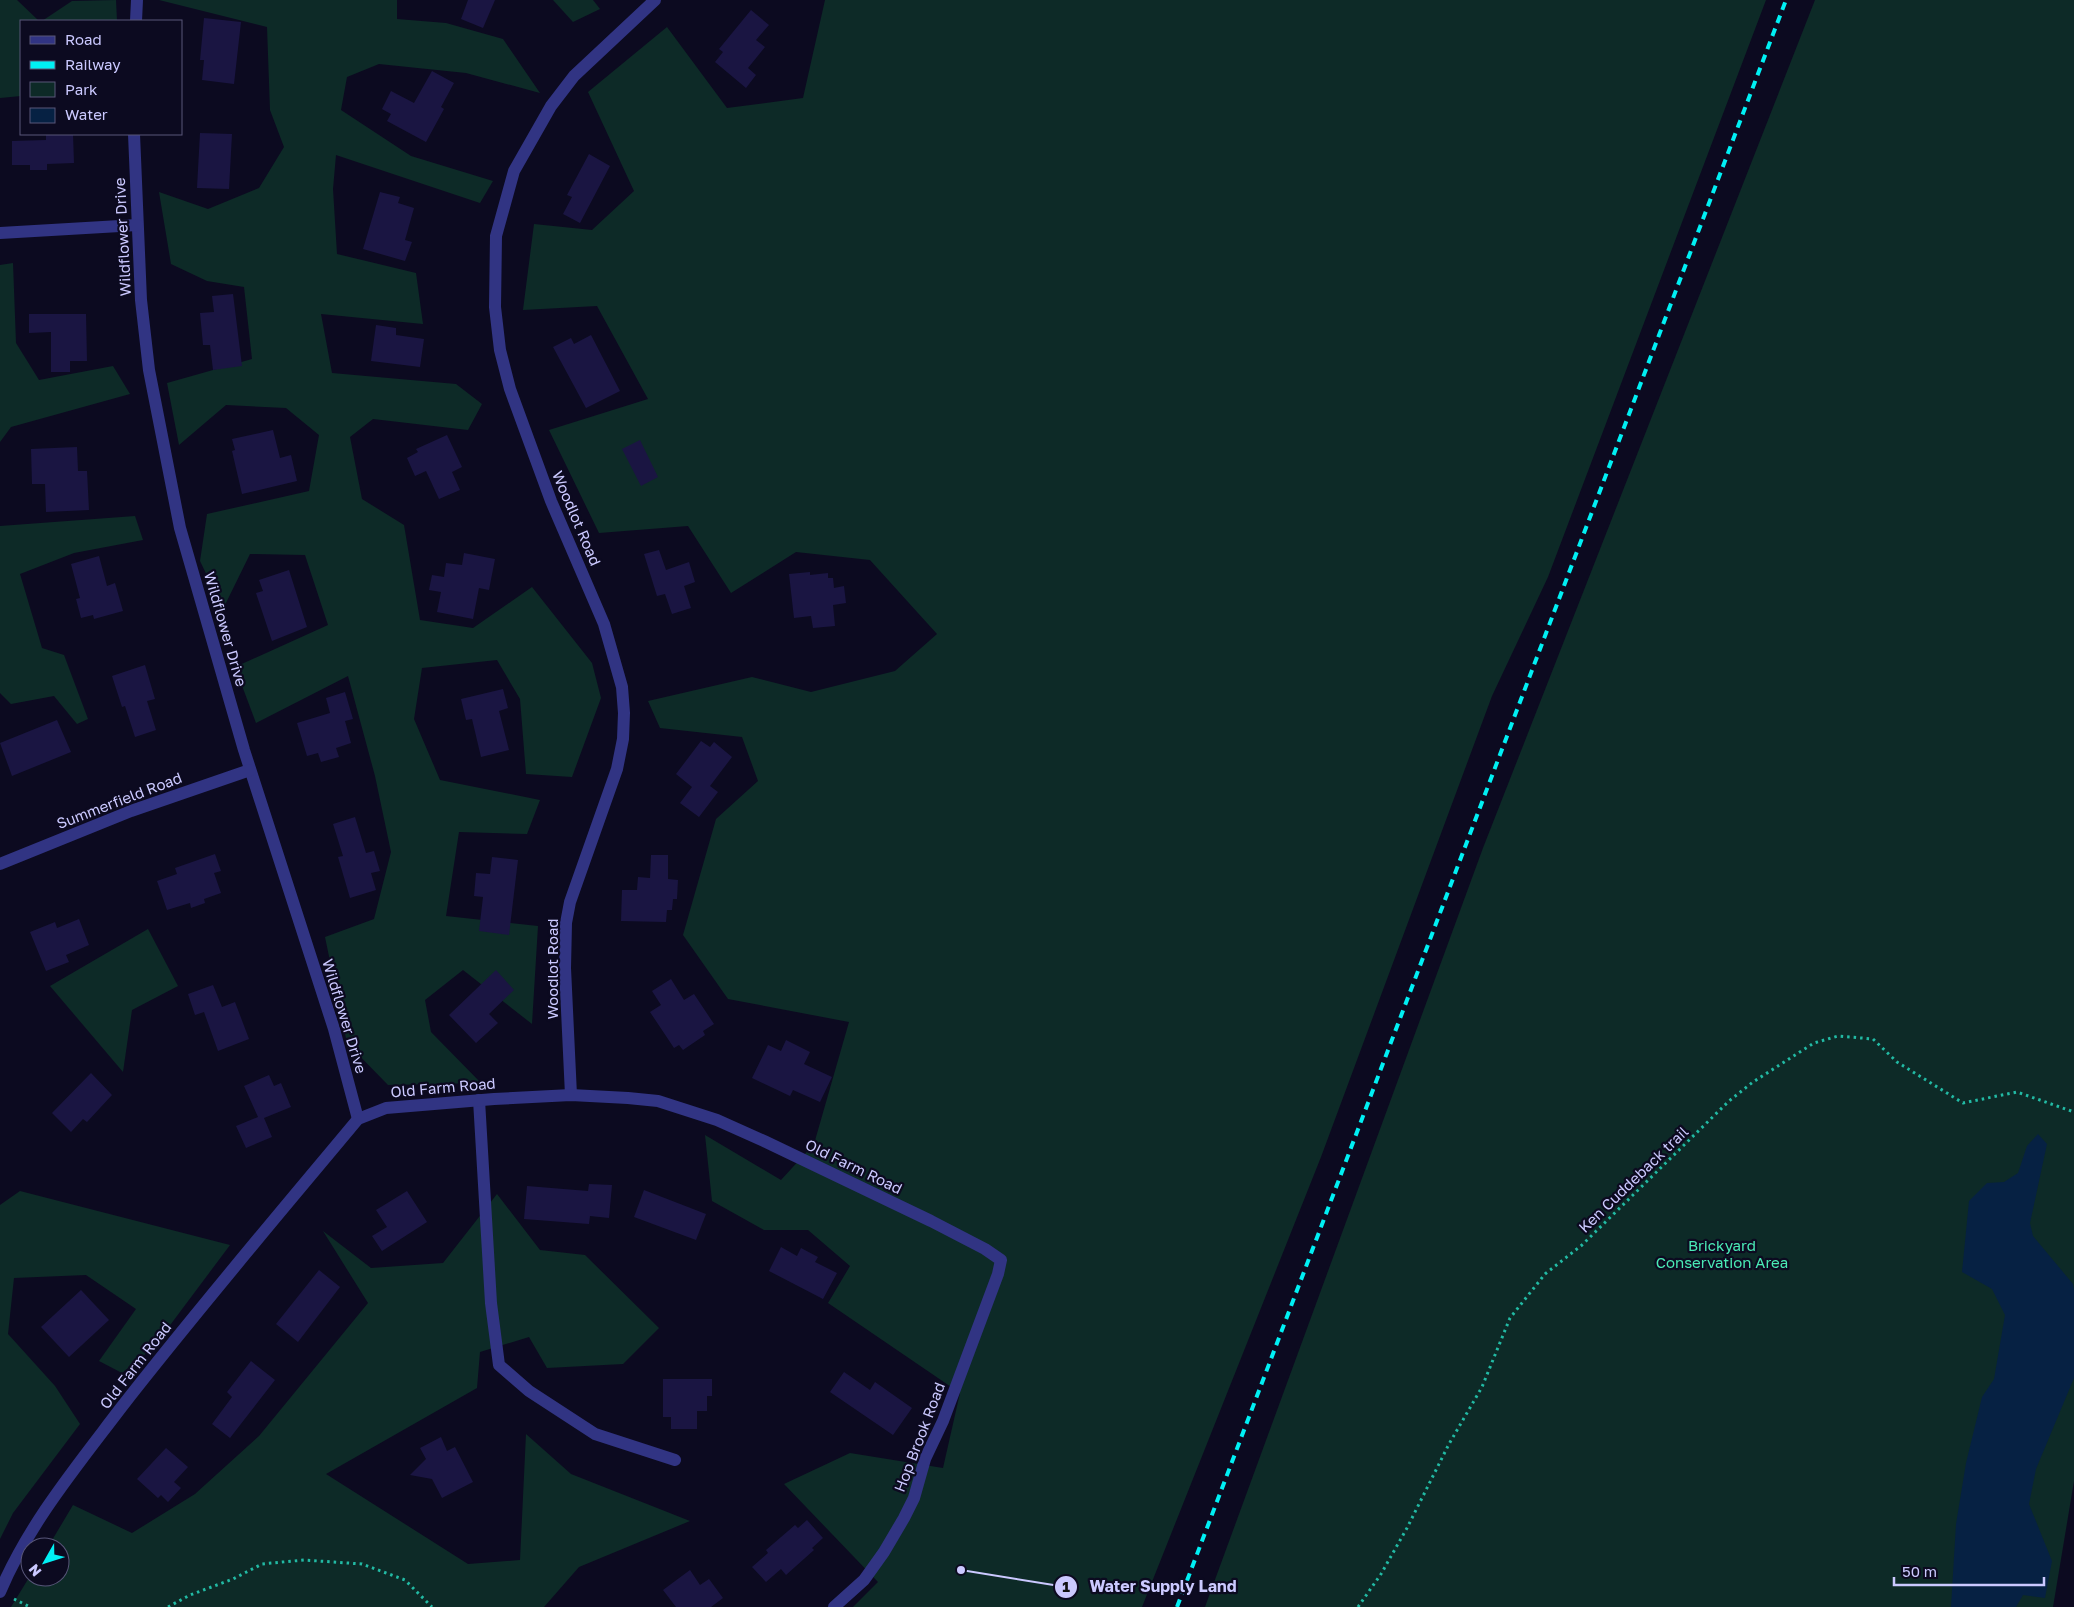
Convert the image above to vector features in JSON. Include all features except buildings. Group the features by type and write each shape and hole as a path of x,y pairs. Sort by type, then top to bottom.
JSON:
{"street":[{"path":"136,20 137,0"},
{"name":"Woodlot Road","path":"571,1095 565,968 566,923 570,902 617,769 623,739 623,696 604,624 551,501 510,389 500,350 495,308 496,236 514,171 551,106 574,76 655,0"},
{"name":"Wildflower Drive","path":"134,135 141,300 149,370 180,528 250,770 334,1029 358,1119"},
{"path":"0,233 137,225"},
{"name":"Summerfield Road","path":"0,864 131,811 250,770"},
{"name":"Old Farm Road","path":"0,1592 33,1531 65,1481 152,1368 358,1119 386,1108 571,1095 658,1101 717,1120 932,1222 985,1249 1001,1260"},
{"path":"479,1100 491,1303 499,1365 529,1391 595,1434 675,1460"},
{"name":"Hop Brook Road","path":"834,1607 864,1580 884,1552 914,1498 925,1459 943,1421 998,1274 1001,1260"}],"path":[{"name":"Ken Cuddeback trail","path":"1358,1607 1381,1574 1407,1528 1449,1444 1482,1387 1510,1318 1545,1274 1582,1245 1729,1101 1753,1082 1814,1043 1838,1036 1873,1039 1897,1062 1963,1103 2017,1092 2074,1112"},
{"path":"168,1607 190,1595 262,1564 304,1560 362,1564 405,1580 432,1607"}],"green space":[{"path":"0,0 17,0 38,20 20,20 20,96 0,98"},
{"path":"116,0 117,20 44,20 72,1"},
{"path":"159,0 397,0 397,19 446,23 503,39 540,93 466,73 379,64 347,77 341,110 411,156 493,181 480,203 336,155 333,189 337,254 416,273 423,324 321,314 332,373 456,384 482,404 468,430 373,419 350,437 362,499 404,525 420,620 473,628 532,587 592,663 601,698 572,777 526,774 520,699 497,660 422,668 414,719 440,780 540,800 527,834 459,832 446,916 538,926 532,1024 463,970 425,1000 431,1032 481,1083 388,1085 347,1043 325,937 374,919 391,852 375,776 348,676 256,723 235,667 328,625 305,555 250,554 223,609 200,561 207,514 309,491 319,435 286,408 226,405 179,445 167,383 252,359 244,287 207,281 171,264 159,192 208,209 259,188 284,147 270,110 267,27"},
{"path":"553,0 593,0 600,9 573,22"},
{"path":"825,0 1766,0 1548,577 1492,696 1321,1157 1142,1607 853,1607 878,1582 784,1484 850,1453 943,1468 960,1393 828,1303 850,1266 808,1230 764,1230 712,1201 705,1135 781,1180 814,1144 849,1022 728,999 683,935 716,819 758,781 742,737 660,728 648,701 752,677 811,692 895,671 937,634 870,560 796,552 731,593 688,526 599,533 549,430 648,399 597,306 523,310 534,224 592,230 634,191 588,92 667,27 727,108 803,98"},
{"name":"Brickyard Conservation Area","path":"1815,0 2074,0 2074,1481 2053,1607 1205,1607 1483,848"},
{"path":"13,263 16,343 39,380 113,366 130,394 11,427 0,442 0,265"},
{"path":"135,516 143,540 74,553 20,574 42,648 64,655 88,719 77,724 54,696 11,704 0,693 0,526"},
{"path":"148,929 178,986 132,1010 123,1072 50,986"},
{"path":"20,1191 230,1245 153,1348 122,1373 99,1361 136,1309 86,1275 14,1278 8,1334 55,1386 80,1424 13,1513 0,1539 0,1205"},
{"path":"497,1194 540,1250 585,1255 659,1328 623,1364 547,1368 529,1337 480,1352 477,1388 326,1474 468,1564 520,1560 526,1434 571,1474 690,1521 579,1567 544,1607 11,1607 23,1587 70,1587 70,1537 54,1537 73,1505 132,1533 195,1494 259,1436 368,1303 323,1231 371,1268 443,1263"}],"water":[{"path":"2038,1134 2047,1144 2030,1223 2033,1236 2073,1284 2074,1290 2074,1378 2036,1469 2029,1504 2052,1561 2045,1598 2023,1595 2016,1607 1951,1607 1956,1524 1966,1463 1982,1397 1994,1379 2005,1315 1992,1289 1962,1272 1969,1201 1987,1183 2004,1182 2018,1173 2027,1146"}],"railway":[{"path":"1177,1607 1786,0"}],"place":[{"name":"Water Supply Land","path":"961,1570"}]}
